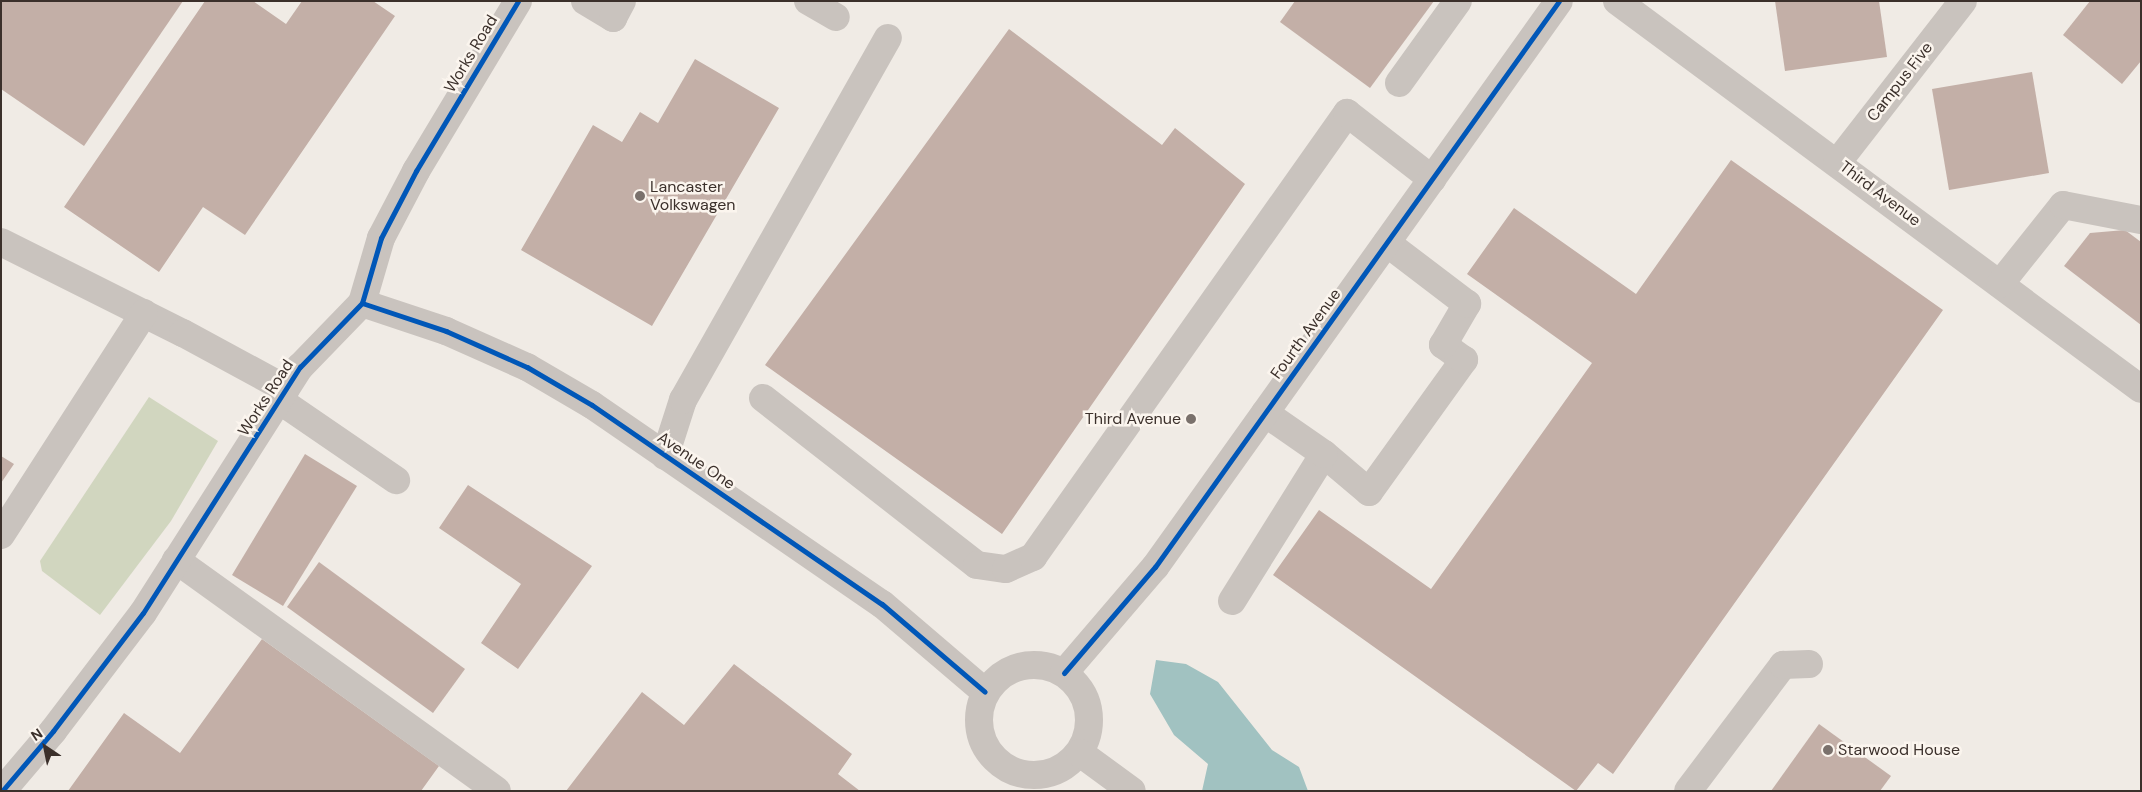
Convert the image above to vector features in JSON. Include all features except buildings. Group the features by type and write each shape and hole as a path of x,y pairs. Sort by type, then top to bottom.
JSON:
{"street":[{"name":"Works Road","path":"2,791 54,731 143,613 300,367 362,303 381,238 416,171 518,1"},
{"path":"586,1 613,18 622,1"},
{"path":"808,1 836,17"},
{"path":"1399,83 1458,1"},
{"name":"Fourth Avenue","path":"1064,673 1155,567 1559,1"},
{"name":"Third Avenue","path":"1617,1 2141,389"},
{"name":"Campus Five","path":"1837,163 1962,1"},
{"path":"666,456 683,400 888,38"},
{"path":"763,398 977,565 1006,569 1033,557 1347,113 1432,179"},
{"path":"2000,284 2063,205 2141,220"},
{"path":"1,242 144,313 282,394 396,480"},
{"path":"1265,413 1324,454 1369,492 1464,360 1443,345 1467,304 1386,243"},
{"name":"Avenue One","path":"362,303 446,331 527,367 592,405 882,604 985,692"},
{"path":"1,536 144,313"},
{"path":"1232,601 1324,454"},
{"path":"176,560 497,791"},
{"path":"1688,791 1783,665 1809,664"},
{"path":"1043,665 1064,673 1080,689 1089,709 1089,732 1080,753 1064,768 1043,776 1021,775 1001,766 987,751 979,732 978,712 985,692 1000,676 1020,666 1043,665"},
{"path":"1080,753 1132,791"}],"green space":[{"path":"149,397 218,441 171,521 100,615 42,571 40,561"}],"water":[{"path":"1156,660 1186,664 1218,682 1272,750 1299,767 1308,791 1202,791 1208,764 1174,735 1150,694"}],"cycle path":[{"path":"2,791 53,731 143,613 300,367 362,303 381,238 416,171 518,1"},
{"path":"1064,673 1155,567 1559,1"},
{"path":"362,303 446,331 527,367 592,405 882,604 985,692"}],"place":[{"name":"Lancaster Volkswagen","path":"640,196"},
{"name":"Third Avenue","path":"1191,419"},
{"name":"Starwood House","path":"1828,750"}]}
